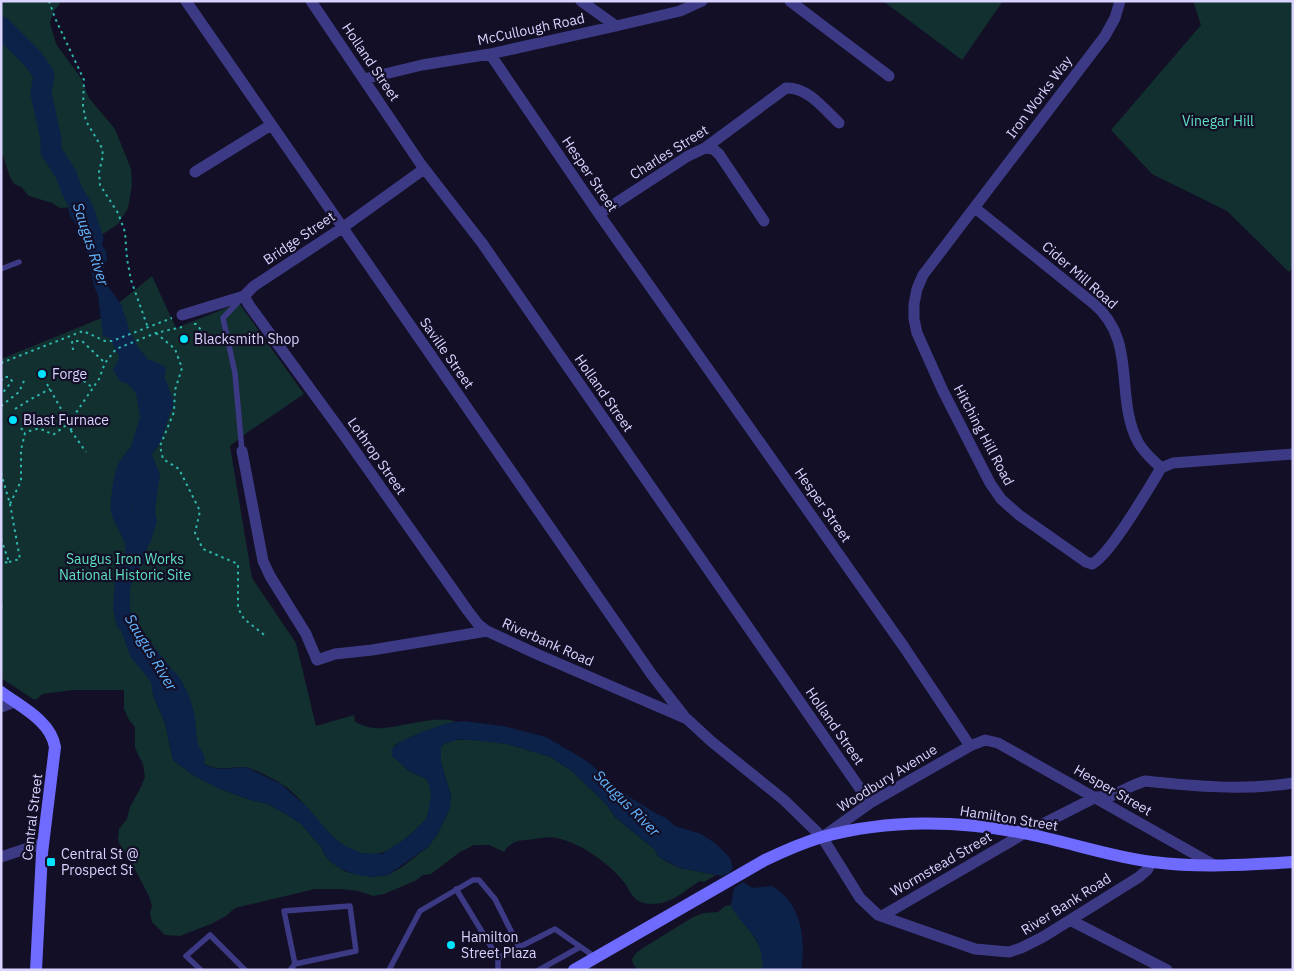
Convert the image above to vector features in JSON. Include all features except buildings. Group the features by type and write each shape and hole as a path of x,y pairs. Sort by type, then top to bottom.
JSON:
{"main road":[{"name":"Central Street","path":"1,692 43,724 54,738 55,759 43,843 36,970"},
{"name":"Hamilton Street","path":"574,970 742,872 797,845 822,837 875,828 932,824 973,826 1025,833 1118,856 1152,862 1214,865 1293,862"}],"street":[{"name":"Saville Street","path":"186,1 652,675 687,719"},
{"name":"Holland Street","path":"311,1 424,169 482,243 870,803"},
{"path":"581,1 616,26"},
{"name":"McCullough Road","path":"364,79 422,65 490,54 616,26 680,11 702,1"},
{"path":"790,1 889,76"},
{"name":"Iron Works Way","path":"975,208 1105,36 1115,18 1120,1"},
{"name":"Hesper Street","path":"490,54 600,214 838,551 970,746 985,740 998,743 1214,865"},
{"name":"Charles Street","path":"600,214 688,156 705,148 786,88 794,88 810,96 839,123"},
{"path":"195,172 271,125"},
{"path":"705,148 713,149 719,154 764,221"},
{"name":"Bridge Street","path":"182,314 244,296 254,286 342,228 424,169"},
{"name":"Cider Mill Road","path":"975,208 1094,304 1108,318 1120,343 1131,426 1143,450 1161,468"},
{"name":"Hitching Hill Road","path":"975,208 923,275 915,296 914,319 926,356 990,483 1001,499 1019,515 1086,562 1092,564 1098,561 1111,546 1161,468"},
{"name":"Lothrop Street","path":"244,296 249,306 341,431 468,611 478,624 487,631"},
{"name":"Riverbank Road","path":"242,451 263,560 270,576 306,634 317,660 335,654 372,650 487,631 687,719 712,742 784,800 822,837"},
{"path":"1161,468 1173,463 1293,454"},
{"path":"1,706 14,702"},
{"name":"Woodbury Avenue","path":"822,837 870,803 970,746"},
{"name":"Wormstead Street","path":"882,916 1025,833 1096,797 1111,796 1145,781 1239,788 1258,788 1293,783"},
{"name":"River Bank Road","path":"822,837 860,898 882,916 975,949 1009,952 1022,948 1043,937 1139,877 1152,862"},
{"path":"1,857 43,843"},
{"path":"1070,920 1167,970"}],"lane":[{"path":"1,269 19,262"},
{"path":"242,451 235,373 223,318 244,296"},
{"path":"389,970 420,911 473,880 479,880 495,899 520,947"},
{"path":"456,889 498,958 498,970"},
{"path":"290,970 295,964 356,951 350,906 284,911 295,964"},
{"path":"498,958 555,929 596,957"},
{"path":"201,970 186,956 210,935 245,970"},
{"path":"539,970 580,947"}],"path":[{"path":"49,1 84,80 83,106 86,121 102,148 103,156 99,172 100,185 118,213 125,232 131,280 148,328"},
{"path":"1,363 83,331 105,341 112,341 182,314"},
{"path":"25,432 36,428 45,430 53,435 67,425 80,409 99,379 105,363 116,349 156,333 196,324 206,336"},
{"path":"156,333 175,349 182,368 175,390 174,412 160,446 163,459 179,469 200,512 195,533 203,549 238,564 238,608 244,619 267,637"},
{"path":"73,350 72,341 82,341 105,363"},
{"path":"77,370 80,378 93,388"},
{"path":"1,381 4,377 9,377 12,381 1,395"},
{"path":"1,406 19,392 24,381"},
{"path":"47,384 67,425 86,452"},
{"path":"15,409 50,390"},
{"path":"70,430 77,425"},
{"path":"21,428 25,432"},
{"path":"10,504 21,481 21,450 25,432"},
{"path":"1,474 10,504 20,559 1,563"},
{"path":"1,539 9,562"}],"green space":[{"path":"1,1 60,1 53,12 50,23 56,44 81,78 89,98 115,129 131,169 132,185 128,208 118,224 97,238 88,224 84,211 76,207 60,208 52,203 29,196 21,187 14,184 10,177 1,150"},
{"path":"883,1 1003,1 962,60"},
{"name":"Vinegar Hill","path":"1193,1 1293,1 1293,267 1289,272 1227,211 1152,174 1111,130 1201,25"},
{"name":"Saugus Iron Works National Historic Site","path":"152,276 176,328 239,303 304,394 230,446 252,578 296,643 316,726 354,715 355,722 375,728 440,719 457,722 425,731 395,745 392,756 414,774 427,780 431,789 429,812 425,821 399,844 384,852 375,854 353,851 341,844 291,791 273,779 246,767 218,768 202,762 196,756 189,743 181,707 153,695 165,723 173,760 193,775 218,788 268,804 284,813 301,824 322,848 324,854 331,862 346,872 372,877 388,875 402,867 429,846 438,833 448,813 451,796 441,762 441,747 445,743 473,739 507,744 551,757 573,772 606,804 615,817 654,849 659,857 680,868 716,875 704,882 700,881 668,901 653,904 644,903 635,899 620,877 595,856 566,841 554,837 546,837 518,841 510,845 504,852 489,845 474,845 460,852 431,874 423,875 415,881 384,894 373,896 358,891 315,889 235,908 226,916 211,924 180,936 165,935 152,922 150,913 152,906 149,896 118,839 119,829 127,819 130,807 145,777 143,764 135,748 135,727 124,709 124,690 73,690 42,694 37,699 33,699 1,678 1,359 109,315 115,306"},
{"path":"731,905 753,934 761,949 763,970 638,970 633,964 632,959 636,953 693,917 704,913 718,912 725,906"}],"water":[{"path":"76,207 84,211 92,231 106,251 107,260 103,269 103,279 123,307 119,328 120,335 134,357 153,361 166,367 152,455 160,474 155,511 157,522 150,543 134,575 130,589 130,608 132,618 171,668 179,690 187,738 193,752 200,761 209,767 222,769 246,767 281,784 307,807 334,838 347,847 362,853 382,854 408,837 424,821 427,817 431,795 426,779 409,771 392,756 391,750 400,742 448,723 464,721 503,726 546,737 587,761 602,774 610,785 666,818 675,826 701,834 715,843 730,858 733,868 729,873 722,876 680,868 659,857 654,849 615,817 606,804 573,772 551,757 507,744 461,739 445,743 441,747 441,762 451,796 450,808 438,833 429,846 388,875 372,877 357,875 341,869 331,862 324,854 322,848 301,824 284,813 268,804 218,788 193,775 173,760 165,723 153,695 151,682 130,656 121,630 117,627 113,609 115,576 130,540 134,524 127,460 140,417 136,393 128,384 120,381 113,370 120,350 115,342 103,336 98,296 94,286 86,246 79,228 70,216 68,208"},
{"path":"743,882 753,888 772,886 787,898 800,922 802,931 802,970 763,970 761,952 757,940 735,913 731,905 734,888"}],"waterway":[{"name":"Saugus River","path":"1,27 34,60 44,75 41,93 51,139 51,151 66,174 72,191 83,209 93,239"},
{"name":"Saugus River","path":"111,309 119,333 129,353 157,386 163,403 150,439 129,466 124,483 121,510 134,537 136,545 134,559"},
{"name":"Saugus River","path":"168,680 180,702 184,716 187,744 194,759"}],"place":[{"name":"Blacksmith Shop","path":"184,339"},
{"name":"Forge","path":"42,374"},
{"name":"Blast Furnace","path":"13,420"},
{"name":"Central St @ Prospect St","path":"51,862"},
{"name":"Hamilton Street Plaza","path":"451,945"}]}
